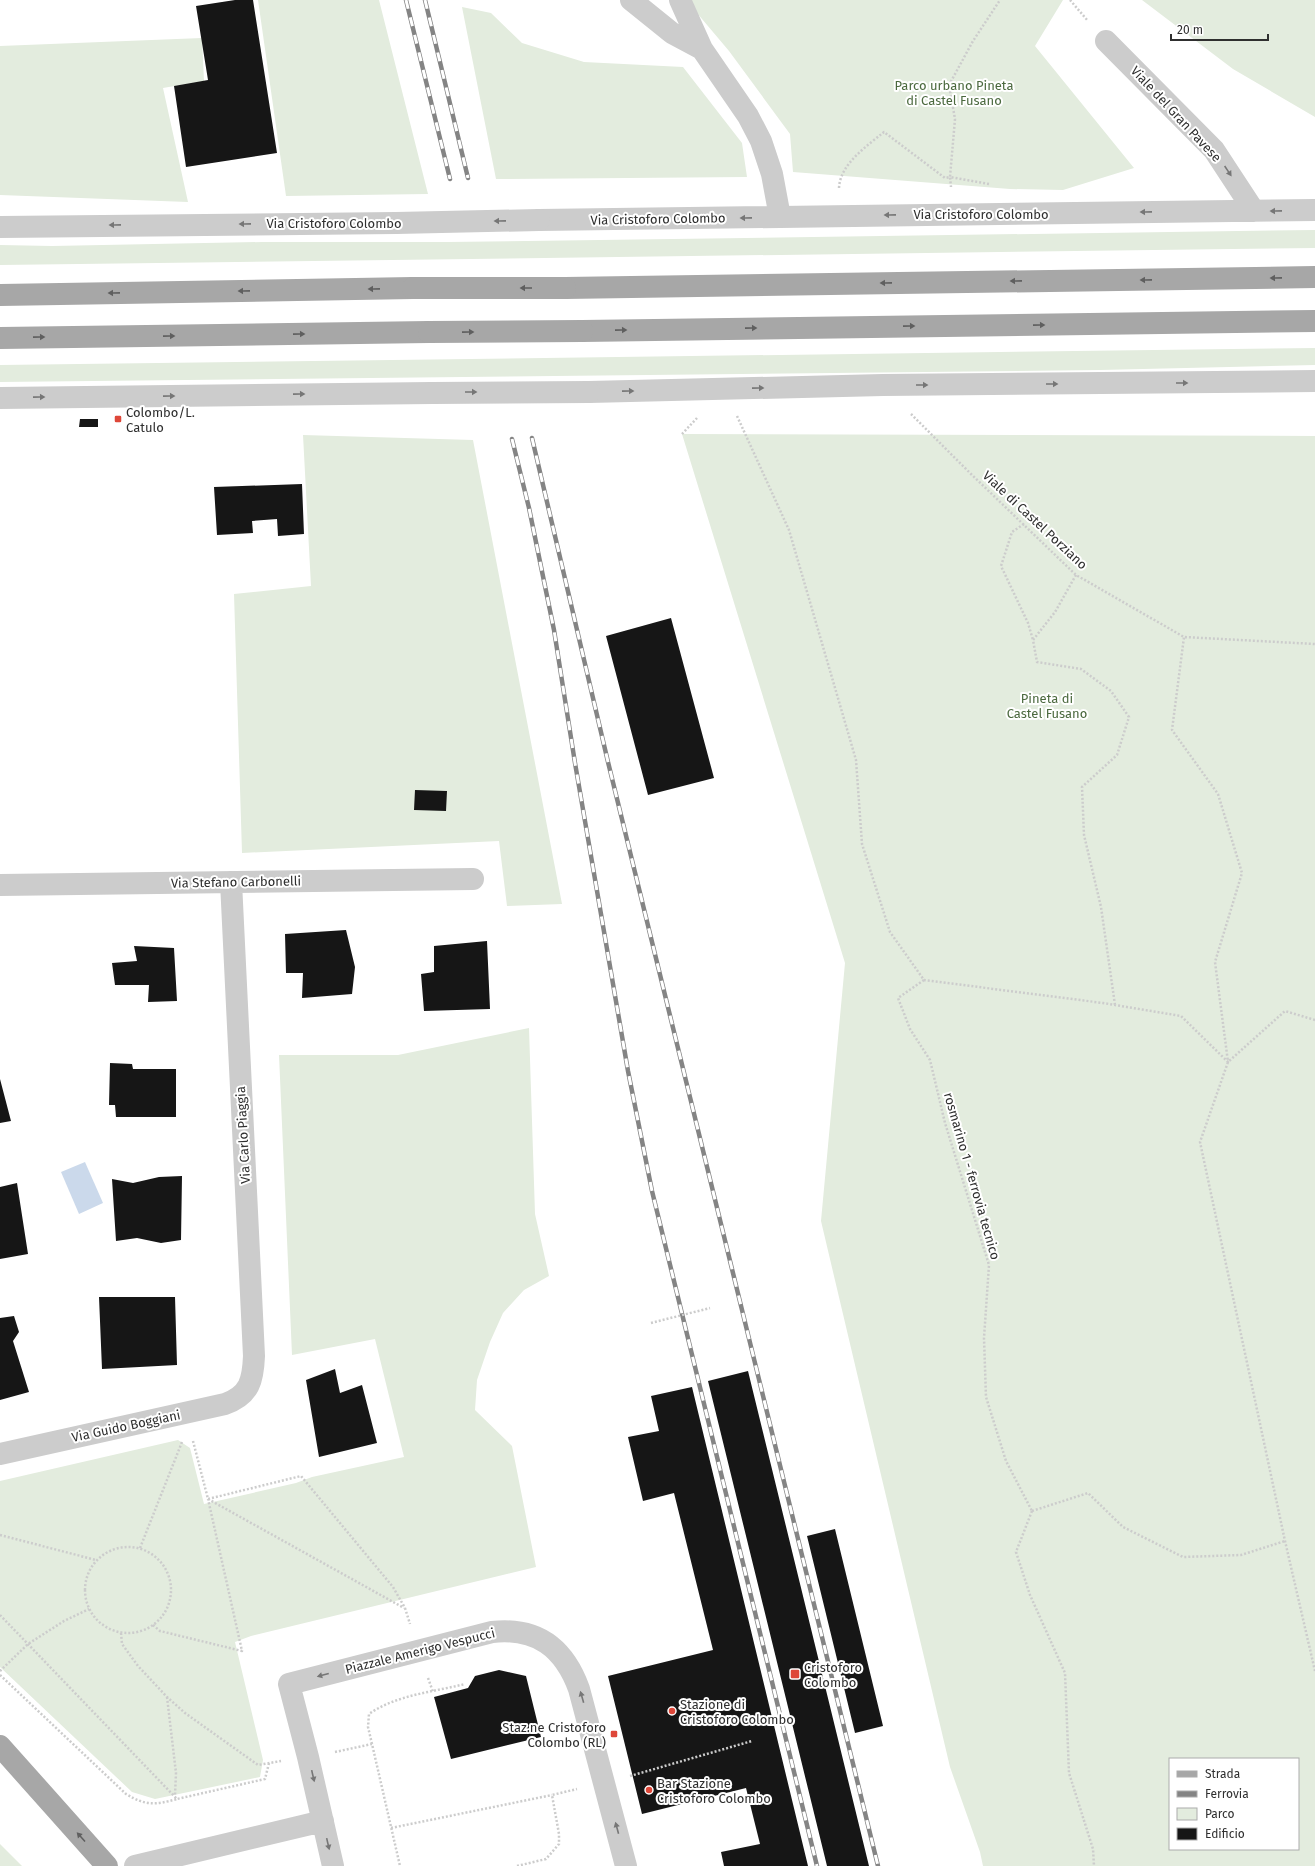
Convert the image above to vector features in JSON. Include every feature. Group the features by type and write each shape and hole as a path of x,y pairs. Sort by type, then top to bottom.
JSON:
{"main road":[{"path":"0,295 413,288 566,288 1315,277"},
{"path":"0,338 1315,321"},
{"path":"0,1746 107,1866"}],"street":[{"path":"631,0 672,33 702,49"},
{"path":"680,0 702,49 748,116 761,141 772,174 780,217"},
{"name":"Viale del Gran Pavese","path":"1106,41 1214,150 1254,211"},
{"name":"Via Cristoforo Colombo","path":"0,227 396,224 539,220 1315,210"},
{"path":"0,398 589,392 883,385 1315,381"},
{"name":"Via Stefano Carbonelli","path":"0,885 473,879"},
{"name":"Via Carlo Piaggia","path":"231,882 254,1356 248,1389"},
{"name":"Via Guido Boggiani","path":"0,1454 225,1404 240,1397 248,1389"},
{"name":"Piazzale Amerigo Vespucci","path":"333,1866 308,1757 289,1684 492,1632 505,1630 524,1633 546,1642 568,1664 575,1678 605,1783 626,1866"},
{"path":"0,1761 20,1769"},
{"path":"135,1866 323,1821"}],"path":[{"path":"950,177 955,118 949,85 973,41 1000,0"},
{"path":"839,194 840,181 855,155 884,132 945,178 950,177 995,186"},
{"name":"Viale di Castel Porziano","path":"883,385 971,474 1076,575 1184,637 1315,644"},
{"path":"682,434 725,389 789,530 856,760 862,844 890,932 924,980 1008,989 1181,1016 1228,1062"},
{"path":"1024,524 1012,532 1001,566 1028,623 1037,662 1081,669 1111,691 1129,717 1117,755 1082,787 1084,835 1101,907 1115,1005"},
{"path":"1032,640 1055,612 1076,575"},
{"path":"1184,637 1172,730 1218,794 1242,873 1215,962 1228,1062 1200,1142 1285,1541 1315,1671"},
{"name":"rosmarino 1 - ferrovia tecnico","path":"924,980 898,998 910,1029 930,1060 945,1123 989,1265 984,1338 986,1397 1006,1461 1032,1511"},
{"path":"1228,1062 1285,1011 1315,1020"},
{"path":"651,1323 710,1308"},
{"path":"153,1625 160,1631 242,1651 208,1499 194,1442 190,1438"},
{"path":"140,1548 183,1439"},
{"path":"208,1499 301,1476 393,1587 405,1608 420,1650"},
{"path":"1094,1866 1092,1849 1069,1773 1065,1673 1030,1595 1016,1552 1032,1511 1088,1492 1123,1527 1183,1557 1241,1555 1285,1541"},
{"path":"208,1499 405,1608"},
{"path":"0,1535 96,1560"},
{"path":"122,1547 140,1548 151,1554 161,1563 168,1575 171,1589 170,1603 163,1615 153,1625 144,1631 132,1634 121,1633 108,1629 97,1621 89,1609 85,1597 85,1584 89,1571 96,1560 108,1552 122,1547"},
{"path":"0,1671 28,1644 64,1621 89,1609"},
{"path":"0,1615 178,1799"},
{"path":"121,1633 122,1644 138,1666 167,1697 185,1713 258,1765 372,1744"},
{"path":"0,1675 126,1794 146,1804 158,1804 265,1779 269,1763"},
{"path":"400,1866 368,1727 370,1714 380,1707 400,1699 465,1684"},
{"path":"167,1697 176,1773 175,1795"},
{"path":"632,1775 752,1741"},
{"path":"392,1828 605,1783"},
{"path":"517,1866 546,1859 559,1844 559,1834 552,1795"}],"green space":[{"path":"258,0 379,0 428,194 286,196"},
{"name":"Parco urbano Pineta di Castel Fusano","path":"686,0 1063,0 1035,46 1134,168 1063,190 1010,189 793,172 790,134 729,51"},
{"path":"1142,0 1315,0 1315,117 1233,69"},
{"path":"462,7 491,13 522,43 584,62 683,67 742,143 747,177 496,179"},
{"path":"202,38 204,81 163,88 188,202 0,195 0,46"},
{"path":"1315,230 1315,248 0,265 0,245 52,246 262,242 448,242"},
{"path":"1315,348 1315,365 1100,370 0,382 0,365"},
{"name":"Pineta di Castel Fusano","path":"682,434 1315,436 1315,1866 983,1866 980,1852 950,1767 821,1221 845,963"},
{"path":"303,435 473,440 562,904 507,906 499,841 242,853 234,594 311,586"},
{"path":"529,1028 535,1214 549,1276 524,1290 503,1313 490,1342 477,1380 475,1410 512,1446 536,1567 251,1636 235,1642 263,1760 260,1777 155,1799 132,1792 0,1667 0,1481 178,1440 190,1448 204,1504 296,1483 312,1477 404,1457 375,1339 292,1355 279,1055 398,1055"},
{"path":"0,1844 22,1866 0,1866"}],"water":[{"path":"85,1162 103,1203 79,1214 61,1172"}],"building":[{"path":"235,0 253,0 277,153 186,167 174,86 208,80 196,6"},
{"path":"80,419 98,419 98,427 79,427"},
{"path":"302,484 304,534 278,536 277,519 252,521 253,533 217,535 214,487"},
{"path":"671,618 714,778 648,795 606,636"},
{"path":"415,790 447,791 446,811 414,810"},
{"path":"346,930 355,967 352,994 302,998 303,973 286,973 285,934"},
{"path":"487,941 490,1009 424,1011 421,974 434,972 434,946"},
{"path":"134,946 174,948 177,1001 148,1002 149,985 115,985 112,963 137,961"},
{"path":"110,1063 132,1064 133,1069 176,1069 176,1117 116,1117 115,1105 109,1105"},
{"path":"0,1079 11,1121 0,1123"},
{"path":"182,1176 181,1240 161,1243 137,1238 116,1241 112,1179 133,1183 159,1177"},
{"path":"17,1183 28,1254 0,1259 0,1187"},
{"path":"99,1297 175,1297 177,1365 102,1369"},
{"path":"14,1316 19,1332 13,1341 29,1392 0,1400 0,1318"},
{"path":"335,1369 340,1393 362,1385 377,1443 319,1457 306,1380"},
{"path":"748,1371 869,1866 827,1866 708,1381"},
{"path":"692,1387 808,1866 724,1866 721,1852 760,1844 746,1788 642,1814 608,1676 713,1650 674,1493 643,1501 628,1437 659,1431 651,1396"},
{"path":"835,1529 883,1726 855,1733 807,1536"},
{"path":"499,1670 526,1676 541,1737 451,1759 434,1697 468,1688 475,1676"}],"railway":[{"path":"406,0 450,179"},
{"path":"425,0 468,178"},
{"path":"532,438 608,762 878,1866"},
{"path":"512,439 529,508 554,630 575,763 628,1071 652,1191 817,1866"}],"place":[{"name":"Colombo/L. Catulo","path":"118,419"},
{"name":"Cristoforo Colombo","path":"795,1674"},
{"name":"Stazione di Cristoforo Colombo","path":"672,1711"},
{"name":"Staz.ne Cristoforo Colombo (RL)","path":"614,1734"},
{"name":"Bar Stazione Cristoforo Colombo","path":"649,1790"}]}
